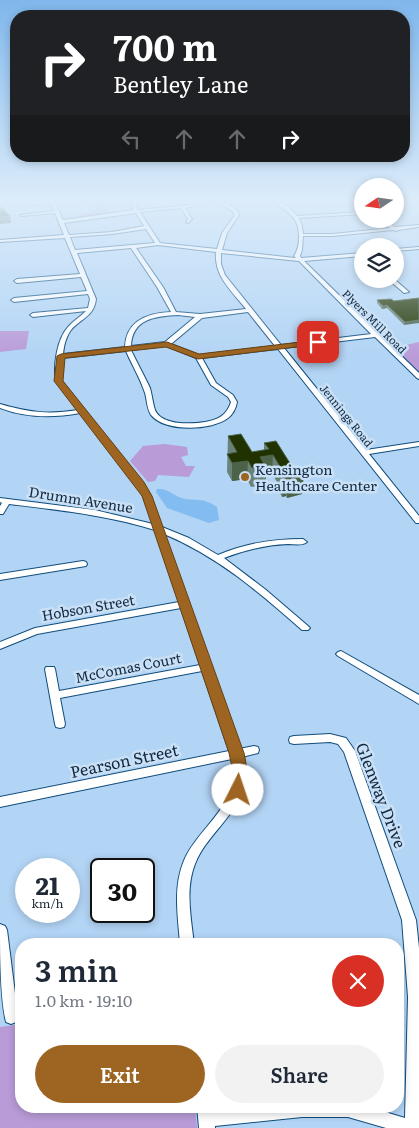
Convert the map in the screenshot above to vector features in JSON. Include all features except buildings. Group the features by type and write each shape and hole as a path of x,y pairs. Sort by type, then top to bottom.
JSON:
{"street":[{"path":"74,253 94,299 87,316 67,332 63,341 58,381 147,496 236,753 240,778 233,804 220,823 200,842 184,880 183,903 186,938"},
{"path":"137,253 168,299 174,313"},
{"name":"Jennings Road","path":"220,253 218,268 222,275 419,521"},
{"path":"242,253 301,257 354,254"},
{"path":"301,253 301,257"},
{"name":"Plyers Mill Road","path":"301,257 313,274 418,377"},
{"path":"17,281 83,276"},
{"path":"401,288 406,292"},
{"path":"14,300 90,292"},
{"path":"33,315 91,309"},
{"path":"198,357 213,384 231,396 234,402 230,414 222,419 200,425 174,424 165,421 153,413 150,398 128,349 127,341 129,334 138,323 152,316 174,313 200,316 249,310"},
{"path":"167,344 200,316"},
{"path":"61,356 167,344 198,357 375,335"},
{"path":"0,406 24,413 47,415 81,411"},
{"path":"364,452 419,444"},
{"path":"0,512 4,501"},
{"name":"Drumm Avenue","path":"4,501 106,515 158,529 184,539 218,558 305,628"},
{"path":"218,558 252,545 273,541 303,542"},
{"path":"0,577 83,564"},
{"name":"Hobson Street","path":"0,646 34,631 184,604"},
{"path":"341,654 419,700"},
{"name":"McComas Court","path":"55,695 206,667"},
{"path":"50,669 60,724"},
{"name":"Glenway Drive","path":"294,740 330,738 342,741 362,783 409,920 414,949 417,999 412,1128"},
{"name":"Pearson Street","path":"0,802 254,750"},
{"path":"0,930 11,1017"},
{"path":"206,1118 259,1113"},
{"path":"361,1113 412,1128"}],"shaded area":[{"path":"0,331 29,331 26,349 0,352"},
{"path":"419,342 419,378 389,349"},
{"path":"165,444 187,447 188,455 181,457 186,466 195,466 189,477 158,475 155,481 148,482 130,461 143,446"},
{"path":"15,1025 15,1113 196,1113 197,1128 0,1128 0,1027"}],"water":[{"path":"157,489 184,499 201,500 211,503 217,507 219,520 209,523 167,508 156,492"}],"place":[{"name":"Kensington Healthcare Center","path":"245,477"}],"route":[{"path":"238,790 240,767 236,753 147,496 58,381 61,356 167,344 198,357 318,342"}]}
